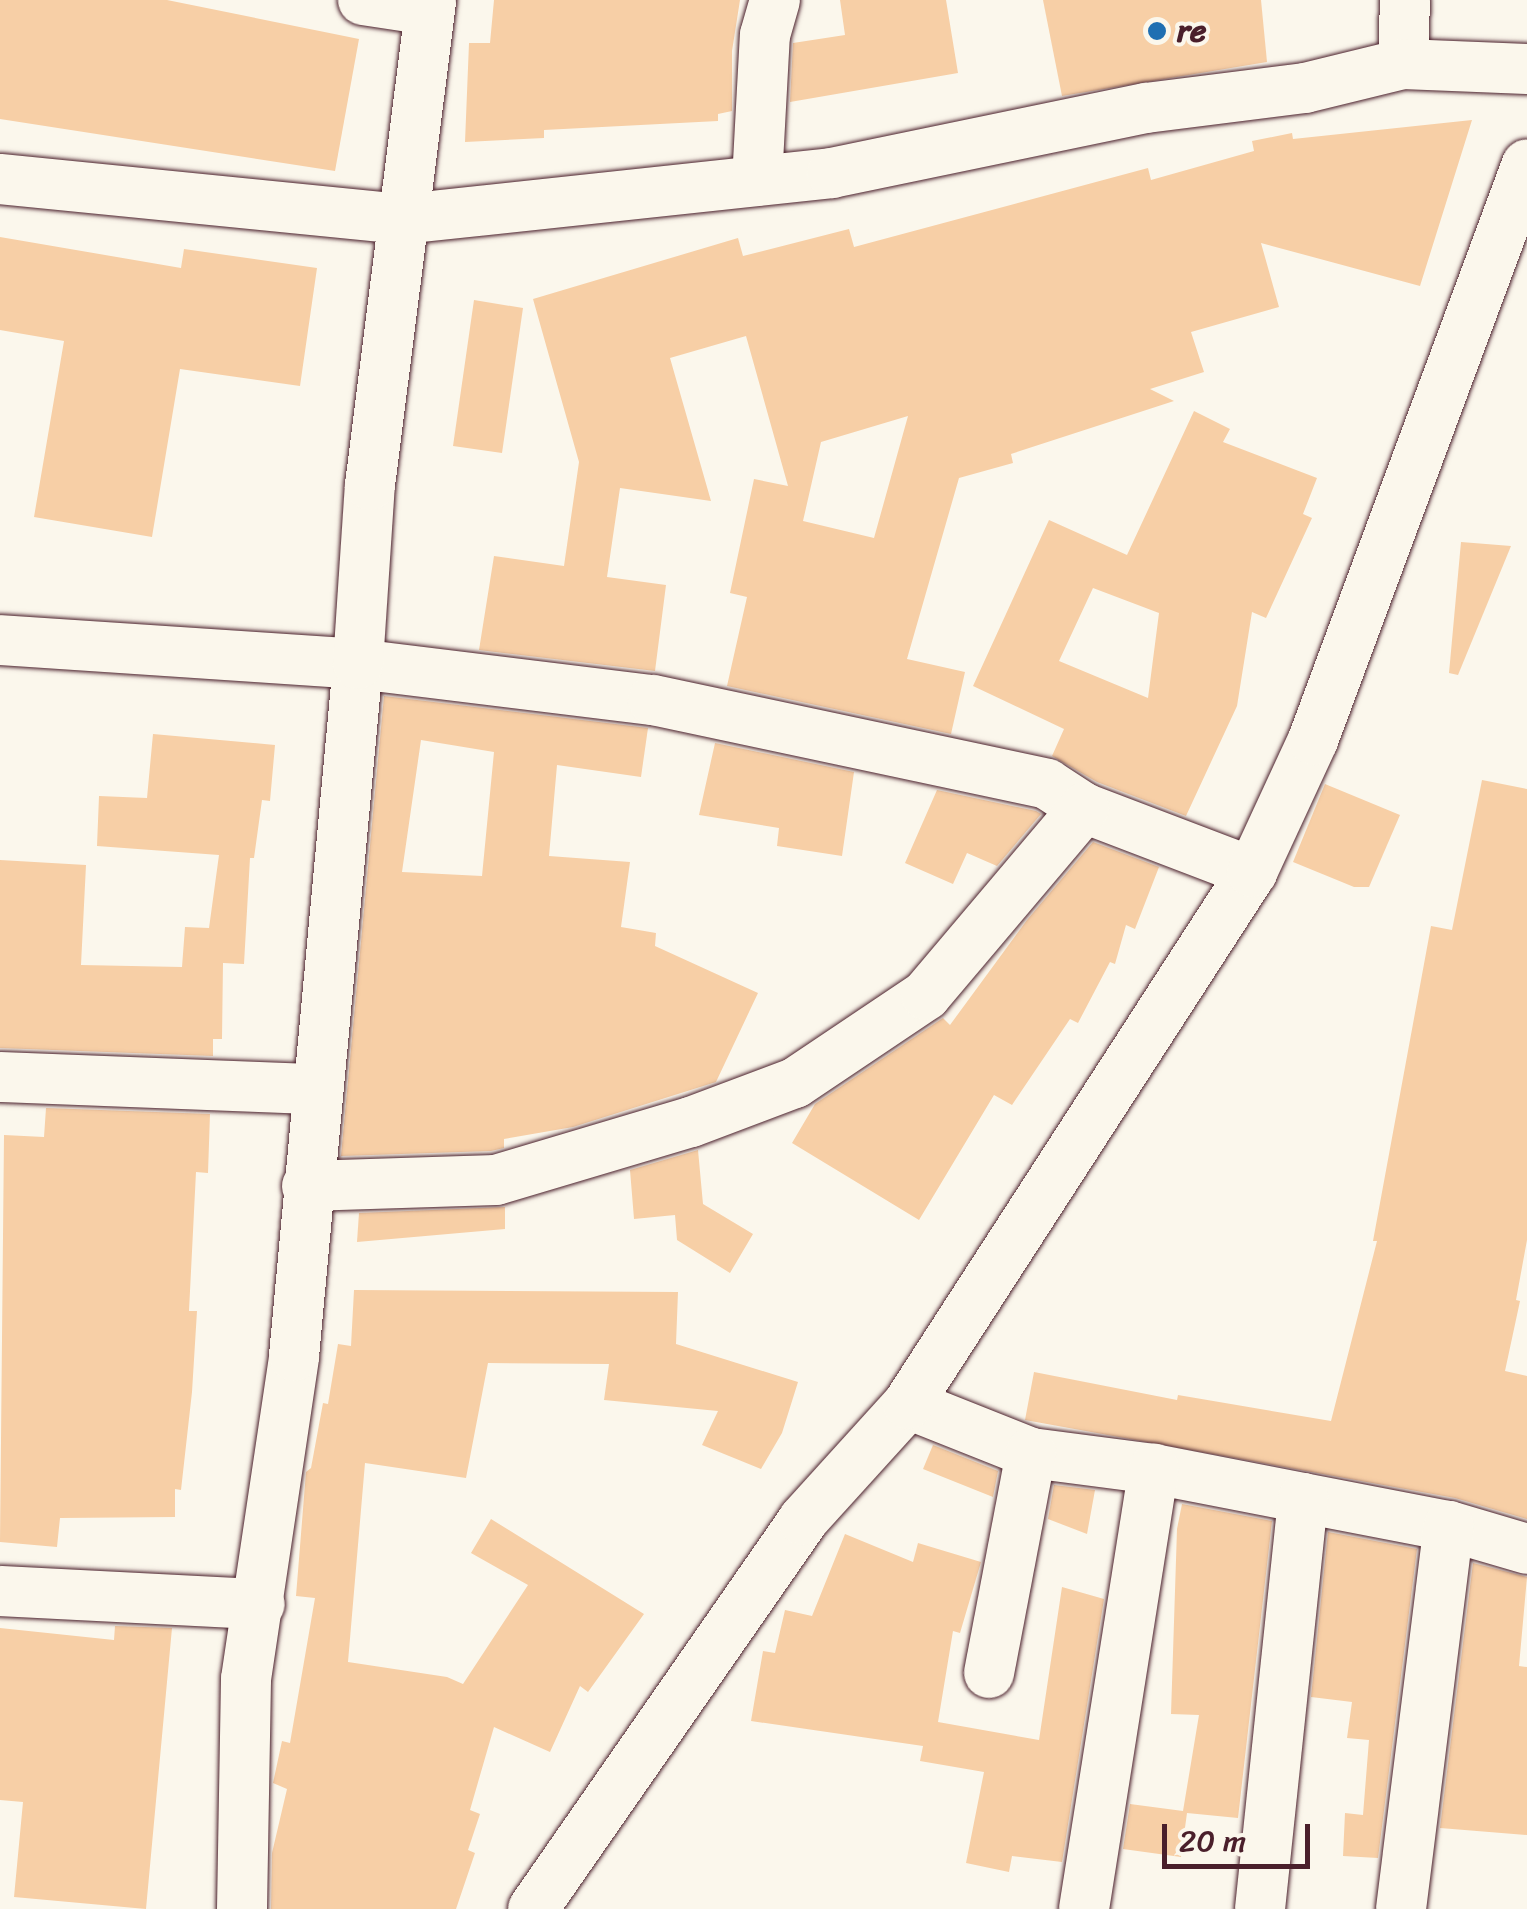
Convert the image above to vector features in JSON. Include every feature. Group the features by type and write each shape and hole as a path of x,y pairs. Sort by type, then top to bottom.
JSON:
{"street":[{"path":"242,1909 246,1679 294,1356 358,664 370,485 430,5 363,0"},
{"path":"757,181 765,35 776,0"},
{"path":"1403,64 1406,0"},
{"path":"0,179 403,219 832,172 1146,108 1304,88 1403,64 1527,69"},
{"path":"533,1909 803,1520 908,1404 1252,872 1313,740 1527,164"},
{"path":"0,640 358,664 653,700 1046,784 1084,808 1252,872"},
{"path":"307,1186 496,1180 691,1122 795,1083 926,995 1084,808"},
{"path":"0,1077 318,1090"},
{"path":"908,1404 1032,1453 1154,1469 1449,1526 1527,1548"},
{"path":"989,1673 1032,1453"},
{"path":"1084,1909 1154,1469"},
{"path":"1260,1909 1303,1498"},
{"path":"1401,1909 1449,1526"},
{"path":"0,1592 260,1604"}],"building":[{"path":"0,0 167,0 359,39 335,171 0,119"},
{"path":"494,0 740,0 732,51 732,111 718,114 718,121 544,130 544,138 465,142 469,43 490,43"},
{"path":"840,0 946,0 958,73 790,102 793,43 845,35"},
{"name":"re","path":"1043,0 1261,0 1267,62 1062,96"},
{"path":"1472,120 1420,286 1261,243 1279,307 1191,332 1204,372 1150,389 1174,401 1011,454 1013,463 959,478 907,659 965,672 951,734 727,686 747,597 730,593 754,479 788,486 746,336 670,358 711,501 620,488 607,577 666,585 655,671 479,650 494,556 564,566 579,462 533,299 738,238 743,256 849,229 854,247 1148,168 1151,180 1254,151 1252,141 1292,133 1293,139","holes":["908,416 874,538 803,521 821,442"]},
{"path":"0,237 181,268 184,249 317,268 300,386 180,369 152,537 34,517 64,341 0,330"},
{"path":"474,300 523,308 502,453 453,446"},
{"path":"1194,411 1230,429 1223,442 1317,478 1303,514 1312,518 1266,618 1252,612 1237,706 1186,816 1097,782 1052,756 1064,729 973,686 1049,520 1127,555","holes":["1093,588 1159,613 1148,698 1059,661"]},
{"path":"1461,542 1511,546 1458,675 1449,673"},
{"path":"384,696 648,728 641,777 557,765 549,856 630,862 621,927 656,933 655,946 758,993 716,1082 573,1127 504,1139 504,1148 491,1151 341,1156","holes":["421,740 494,752 482,876 402,872"]},
{"path":"153,734 275,745 270,801 262,800 254,858 250,858 244,964 223,963 222,1039 213,1039 213,1056 0,1048 0,860 86,865 81,965 182,967 185,927 209,928 219,855 97,846 99,796 147,798"},
{"path":"715,743 854,772 842,856 777,846 779,828 699,815"},
{"path":"1482,780 1527,789 1527,1240 1516,1300 1520,1301 1505,1371 1527,1376 1527,1519 1455,1498 1025,1420 1034,1372 1177,1400 1178,1395 1331,1421 1377,1241 1373,1241 1431,926 1452,930"},
{"path":"1325,784 1400,815 1369,887 1354,887 1293,862"},
{"path":"937,790 1041,814 997,866 967,853 953,884 905,863"},
{"path":"1093,842 1159,867 1135,929 1126,925 1115,964 1110,962 1078,1023 1070,1019 1012,1105 994,1095 919,1220 792,1143 815,1104 943,1018 950,1025 1027,920"},
{"path":"46,1108 210,1114 208,1173 196,1172 189,1311 197,1311 192,1392 181,1490 175,1489 175,1517 60,1518 57,1547 0,1542 4,1135 44,1137"},
{"path":"698,1150 703,1204 753,1234 730,1273 677,1240 675,1215 634,1219 630,1170"},
{"path":"505,1207 505,1229 357,1242 359,1213"},
{"path":"354,1290 678,1292 676,1344 798,1382 782,1433 761,1469 702,1445 718,1411 604,1400 609,1364 488,1363 466,1478 365,1463 348,1662 447,1677 463,1684 528,1585 471,1553 491,1519 644,1614 588,1692 580,1686 550,1752 494,1727 470,1810 480,1814 468,1850 475,1853 456,1909 271,1909 272,1853 287,1789 273,1783 282,1741 290,1743 315,1598 296,1596 306,1472 311,1468 323,1403 328,1404 338,1344 351,1346"},
{"path":"933,1445 998,1471 993,1497 923,1469"},
{"path":"1054,1485 1095,1490 1087,1534 1048,1519"},
{"path":"1182,1504 1272,1521 1238,1818 1187,1813 1181,1857 1123,1849 1130,1804 1183,1811 1199,1715 1171,1714 1177,1529"},
{"path":"1328,1532 1417,1549 1378,1858 1343,1856 1345,1813 1363,1815 1369,1740 1347,1738 1352,1702 1311,1697"},
{"path":"845,1534 913,1562 918,1543 981,1562 960,1633 953,1631 938,1722 1039,1740 1062,1587 1104,1599 1062,1862 1012,1856 1009,1872 966,1863 984,1772 920,1761 923,1746 751,1721 763,1651 775,1653 785,1610 812,1616"},
{"path":"1473,1563 1527,1577 1519,1666 1527,1667 1527,1835 1440,1828"},
{"path":"115,1626 172,1628 146,1909 14,1897 23,1802 0,1800 0,1628 114,1640"}],"place":[{"name":"re","path":"1157,31"}]}
